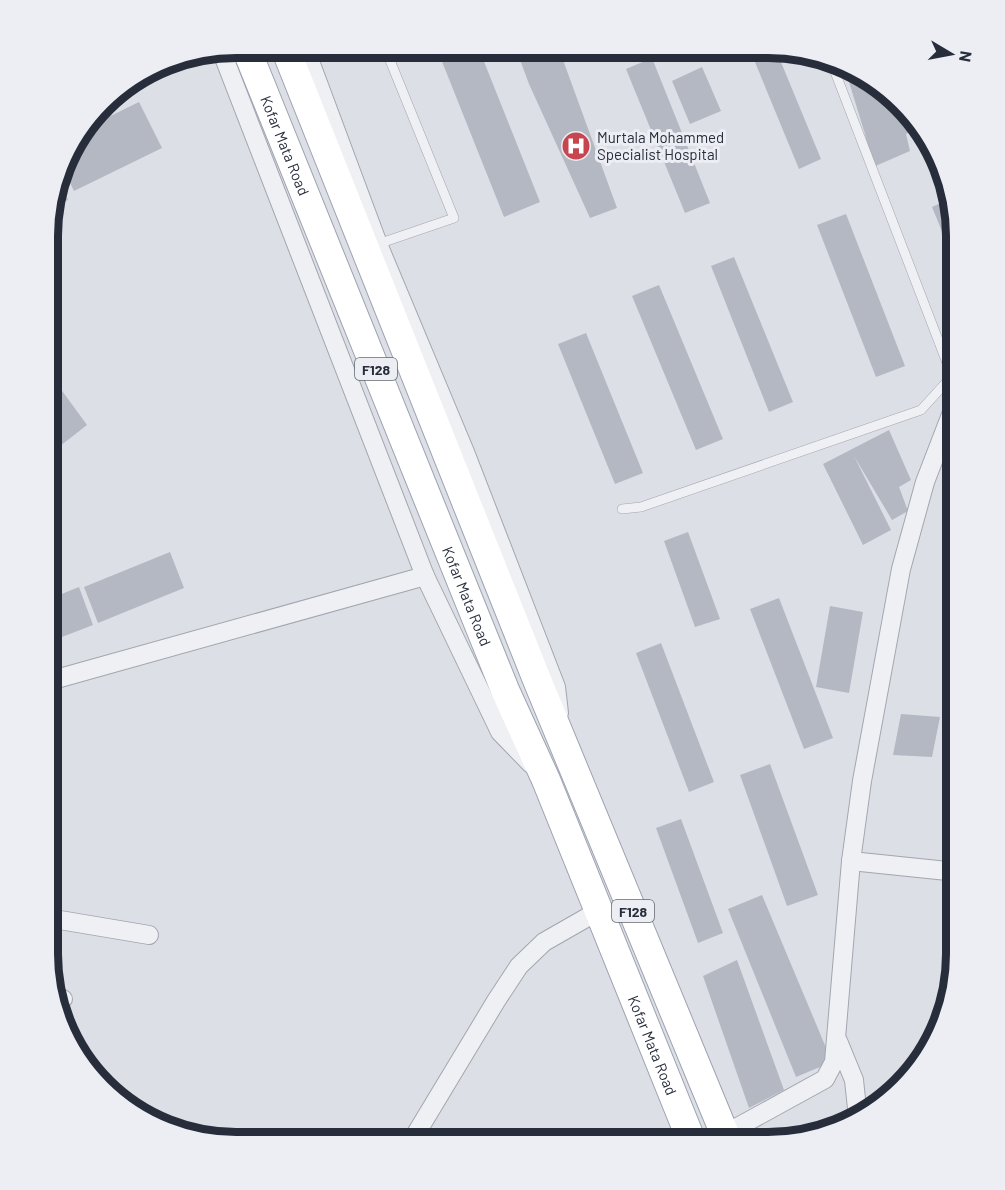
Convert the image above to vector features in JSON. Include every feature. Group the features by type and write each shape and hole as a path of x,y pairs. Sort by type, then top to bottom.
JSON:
{"main road":[{"name":"Kofar Mata Road","path":"250,59 505,690 546,780 600,910 688,1131"},
{"name":"F128","path":"289,59 564,747 723,1131"},
{"path":"659,1060 690,1048"}],"street":[{"path":"224,59 425,576 500,732 546,780"},
{"path":"308,59 378,244 465,452 556,687 564,747"},
{"path":"738,1131 825,1079 834,1062 851,861 862,781 901,569 926,482 946,428"},
{"path":"58,678 425,576"},
{"path":"851,861 946,871"},
{"path":"418,1131 495,1001 519,966 544,942 600,910"},
{"path":"58,920 149,935"},
{"path":"837,1039 854,1080 857,1108"}],"lane":[{"path":"378,244 454,218 389,59"},
{"path":"835,71 946,360"},
{"path":"622,509 641,507 921,410 946,383"}],"building":[{"name":"Murtala Mohammed Specialist Hospital","path":"520,58 562,58 617,208 590,218"},
{"path":"652,58 710,203 685,213 626,69"},
{"path":"753,58 780,59 821,159 799,169"},
{"path":"441,59 483,59 540,202 504,217"},
{"path":"702,67 721,111 690,124 672,81"},
{"path":"847,77 877,95 910,128 912,131 906,134 910,151 873,167"},
{"path":"139,102 162,148 74,191 68,179 82,147 102,120"},
{"path":"65,192 68,200 62,203"},
{"path":"943,202 946,241 932,207"},
{"path":"846,214 905,366 876,377 817,225"},
{"path":"734,257 793,402 769,412 711,266"},
{"path":"659,285 723,439 696,450 632,296"},
{"path":"586,333 643,473 615,484 558,344"},
{"path":"58,385 87,425 60,446 58,443"},
{"path":"889,430 911,480 899,487 908,511 892,520 854,456 891,530 863,545 823,464"},
{"path":"688,532 720,619 695,627 664,541"},
{"path":"170,552 184,588 98,623 84,587"},
{"path":"79,587 93,625 58,639 58,595"},
{"path":"779,598 833,738 804,749 750,609"},
{"path":"830,606 863,612 849,693 816,687"},
{"path":"661,643 714,782 689,792 636,653"},
{"path":"901,714 940,717 932,757 893,755"},
{"path":"770,764 818,895 787,906 740,775"},
{"path":"681,819 723,933 698,943 656,828"},
{"path":"762,895 832,1062 796,1077 728,909"},
{"path":"737,960 784,1090 749,1108 703,976"}],"place":[{"name":"Murtala Mohammed Specialist Hospital","path":"576,146"}]}
